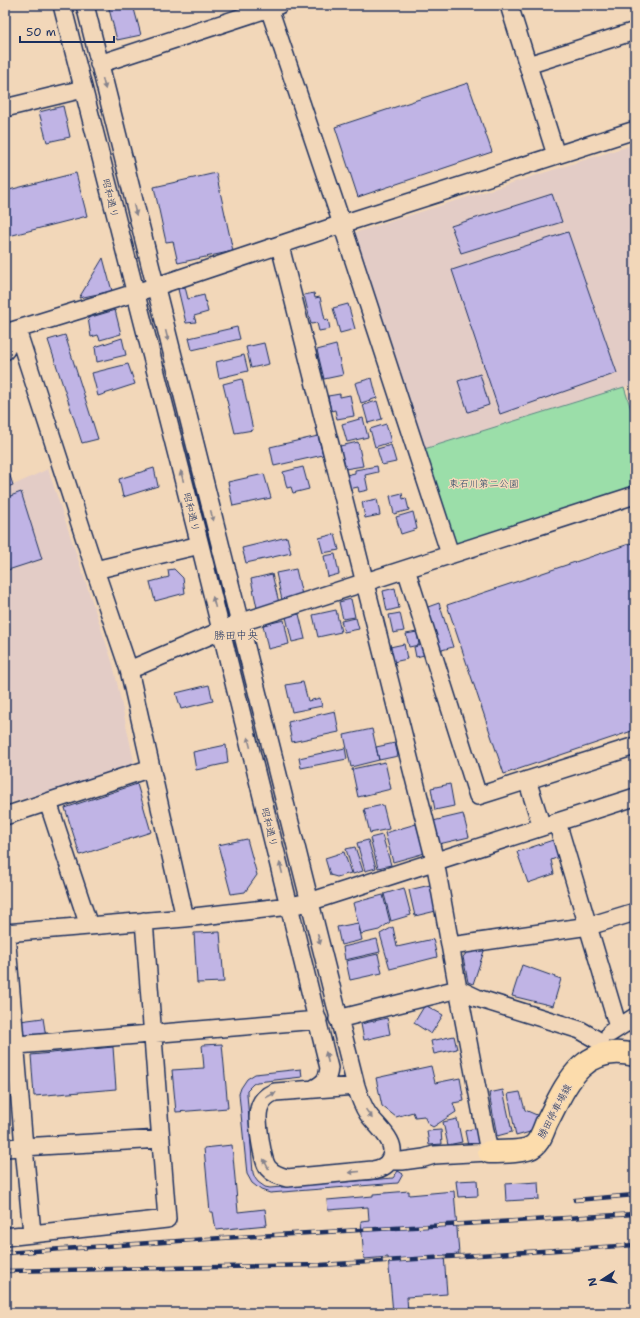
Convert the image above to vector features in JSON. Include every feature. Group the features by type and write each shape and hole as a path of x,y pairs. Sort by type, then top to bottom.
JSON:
{"main road":[{"name":"勝田停車場線","path":"489,1152 524,1150 532,1148 537,1142 562,1092 572,1077 601,1048 612,1053 626,1053 635,1055"}],"street":[{"name":"昭和通り","path":"62,5 200,544 318,1020 329,1068 326,1081 316,1088"},
{"name":"昭和通り","path":"84,5 356,1086 360,1098 369,1115 389,1139"},
{"path":"508,5 556,154"},
{"path":"99,64 272,6 450,554"},
{"path":"528,65 635,31"},
{"path":"5,108 83,89"},
{"path":"11,332 154,288 342,224 556,154 635,130"},
{"path":"280,246 435,861 489,1152 434,1155 424,1158 390,1161"},
{"path":"5,351 11,332"},
{"path":"11,332 129,670 185,918"},
{"path":"129,670 239,623 635,495"},
{"path":"95,570 200,544"},
{"path":"406,569 478,796 635,746"},
{"path":"5,816 151,768"},
{"path":"527,780 550,824 588,926 618,1027"},
{"path":"32,1233 24,1147 11,1046 6,933 185,918 290,906 309,902 635,798"},
{"path":"48,802 89,926"},
{"path":"451,946 588,926 635,912"},
{"path":"5,1238 32,1233 167,1219 144,921"},
{"path":"338,1019 458,989 477,998 580,1030 601,1048 618,1027 635,1017"},
{"path":"11,1046 318,1020"},
{"path":"356,1086 275,1092 268,1095 263,1100 259,1109 258,1120 263,1157 267,1167 272,1172 287,1178 373,1170 385,1166 390,1161 393,1149 389,1139"},
{"path":"5,1148 161,1139"},
{"path":"389,1139 399,1146 434,1155"}],"shaded area":[{"path":"635,144 635,387 634,384 421,450 354,233"},
{"path":"48,469 113,664 135,766 5,804 5,489"}],"green space":[{"name":"東石川第二公園","path":"624,387 635,422 635,482 625,489 455,545 421,450"}],"building":[{"path":"108,5 133,5 141,35 117,40"},
{"path":"468,83 492,152 358,197 335,127"},
{"path":"63,106 70,137 47,142 39,112"},
{"path":"76,173 87,216 5,237 5,191"},
{"path":"216,173 233,251 178,263 173,241 166,242 154,187"},
{"path":"552,194 562,222 461,253 451,226"},
{"path":"568,232 617,373 500,414 452,270"},
{"path":"103,258 112,291 79,298"},
{"path":"185,287 188,299 204,295 208,312 194,316 196,322 186,323 178,289"},
{"path":"314,293 315,298 320,297 325,320 328,319 330,329 319,331 317,323 311,324 304,295"},
{"path":"348,304 355,329 340,333 333,308"},
{"path":"115,310 121,334 100,340 98,335 91,337 88,318"},
{"path":"237,327 240,339 192,350 189,338"},
{"path":"65,335 98,439 82,443 48,340"},
{"path":"122,338 126,355 97,362 95,347"},
{"path":"264,343 269,364 251,368 246,347"},
{"path":"336,345 343,375 324,379 317,350"},
{"path":"244,355 248,371 219,378 216,362"},
{"path":"128,364 135,384 98,396 92,373"},
{"path":"480,374 489,405 468,412 458,381"},
{"path":"372,378 377,398 361,403 355,383"},
{"path":"242,379 253,430 235,433 223,384"},
{"path":"340,394 340,397 350,395 354,416 337,419 335,410 331,411 328,396"},
{"path":"377,401 382,419 368,423 363,405"},
{"path":"363,418 368,437 347,442 342,424"},
{"path":"386,424 391,442 375,447 370,429"},
{"path":"318,436 323,455 274,466 270,447"},
{"path":"358,442 363,466 345,469 340,446"},
{"path":"391,445 396,462 382,465 377,449"},
{"path":"377,466 378,472 365,475 368,490 359,492 358,487 349,489 346,475 355,473 355,470"},
{"path":"303,467 309,489 293,493 291,487 287,488 283,472"},
{"path":"154,468 158,486 123,497 119,479"},
{"path":"9,473 13,485 5,488 5,474"},
{"path":"264,474 271,498 233,506 228,482"},
{"path":"21,492 42,559 5,571 5,498"},
{"path":"402,493 403,499 406,498 409,510 394,514 390,496"},
{"path":"377,499 380,515 365,518 362,502"},
{"path":"413,512 417,529 401,534 396,517"},
{"path":"335,534 339,550 323,553 319,538"},
{"path":"287,537 291,553 246,563 242,548"},
{"path":"635,542 635,730 504,774 447,605"},
{"path":"335,554 339,574 328,577 324,556"},
{"path":"174,569 183,578 185,593 155,601 150,582 169,577 168,570"},
{"path":"296,569 302,595 282,600 276,573"},
{"path":"272,574 279,603 257,608 251,579"},
{"path":"395,588 399,608 387,611 383,591"},
{"path":"351,599 355,617 343,619 339,602"},
{"path":"439,603 453,647 438,651 425,608"},
{"path":"336,610 341,632 318,637 313,615"},
{"path":"400,613 404,631 393,633 389,615"},
{"path":"299,614 305,639 292,642 286,617"},
{"path":"356,618 359,629 344,632 341,621"},
{"path":"284,620 289,644 268,649 263,625"},
{"path":"417,632 419,645 409,647 406,634"},
{"path":"404,644 407,659 393,662 390,647"},
{"path":"422,645 424,655 416,657 414,647"},
{"path":"303,682 308,701 320,698 322,706 292,712 286,685"},
{"path":"209,685 213,701 181,709 176,693"},
{"path":"335,711 339,732 292,742 288,722"},
{"path":"372,729 379,760 351,767 344,735"},
{"path":"395,743 398,756 379,760 376,747"},
{"path":"226,745 228,763 196,770 193,752"},
{"path":"345,748 347,759 301,768 299,758"},
{"path":"385,762 391,789 358,797 352,769"},
{"path":"137,784 151,832 80,855 65,808"},
{"path":"450,784 454,806 435,810 431,788"},
{"path":"383,805 389,829 370,833 364,809"},
{"path":"463,814 469,837 439,844 433,821"},
{"path":"416,824 425,853 393,862 385,833"},
{"path":"382,835 391,865 378,868 370,838"},
{"path":"247,839 257,875 245,892 231,894 218,845"},
{"path":"368,840 376,868 365,871 357,843"},
{"path":"553,840 559,857 551,860 554,874 528,883 517,852"},
{"path":"355,847 363,871 353,874 346,849"},
{"path":"344,852 351,873 337,877 330,875 325,858"},
{"path":"430,885 436,911 415,916 409,890"},
{"path":"404,888 411,915 391,921 384,894"},
{"path":"383,895 390,922 379,930 361,934 353,903"},
{"path":"358,923 362,940 341,945 337,927"},
{"path":"393,927 397,947 433,939 437,957 390,969 380,934"},
{"path":"220,932 224,982 197,983 194,933"},
{"path":"377,939 380,952 345,960 343,947"},
{"path":"485,948 473,984 468,982 463,957 468,951"},
{"path":"378,954 382,973 350,980 346,961"},
{"path":"522,965 561,979 553,1006 512,996"},
{"path":"425,1005 443,1015 431,1034 414,1023"},
{"path":"43,1018 46,1037 28,1039 21,1034 20,1021"},
{"path":"387,1018 390,1034 364,1040 361,1024"},
{"path":"454,1036 457,1049 434,1054 431,1041"},
{"path":"222,1044 228,1108 176,1112 172,1070 204,1068 202,1045"},
{"path":"113,1047 116,1089 34,1096 31,1055"},
{"path":"431,1066 435,1083 460,1078 464,1101 453,1103 456,1112 433,1127 428,1124 424,1116 415,1117 413,1112 396,1117 382,1106 376,1078"},
{"path":"301,1069 302,1077 257,1082 247,1090 253,1173 258,1182 265,1187 270,1188 393,1178 398,1171 403,1174 398,1183 270,1193 261,1190 252,1183 247,1174 239,1094 241,1088 247,1079 255,1074"},
{"path":"503,1090 512,1132 497,1136 489,1093"},
{"path":"520,1092 525,1110 539,1116 530,1132 516,1136 508,1094"},
{"path":"457,1119 462,1142 448,1145 443,1122"},
{"path":"475,1128 479,1143 468,1146 465,1131"},
{"path":"441,1130 442,1144 429,1145 427,1131"},
{"path":"232,1145 238,1212 265,1209 267,1225 216,1230 213,1212 210,1212 204,1148"},
{"path":"477,1180 478,1196 458,1197 456,1181"},
{"path":"538,1182 539,1199 506,1201 505,1184"},
{"path":"409,1191 409,1195 454,1191 459,1254 444,1255 447,1294 407,1297 408,1313 393,1313 388,1257 364,1259 361,1221 369,1220 368,1207 328,1210 327,1200"}],"railway":[{"path":"575,1200 635,1195"},
{"path":"5,1253 222,1238 635,1214"},
{"path":"5,1271 321,1265 635,1245"}],"district":[{"name":"勝田中央","path":"236,635"}]}
